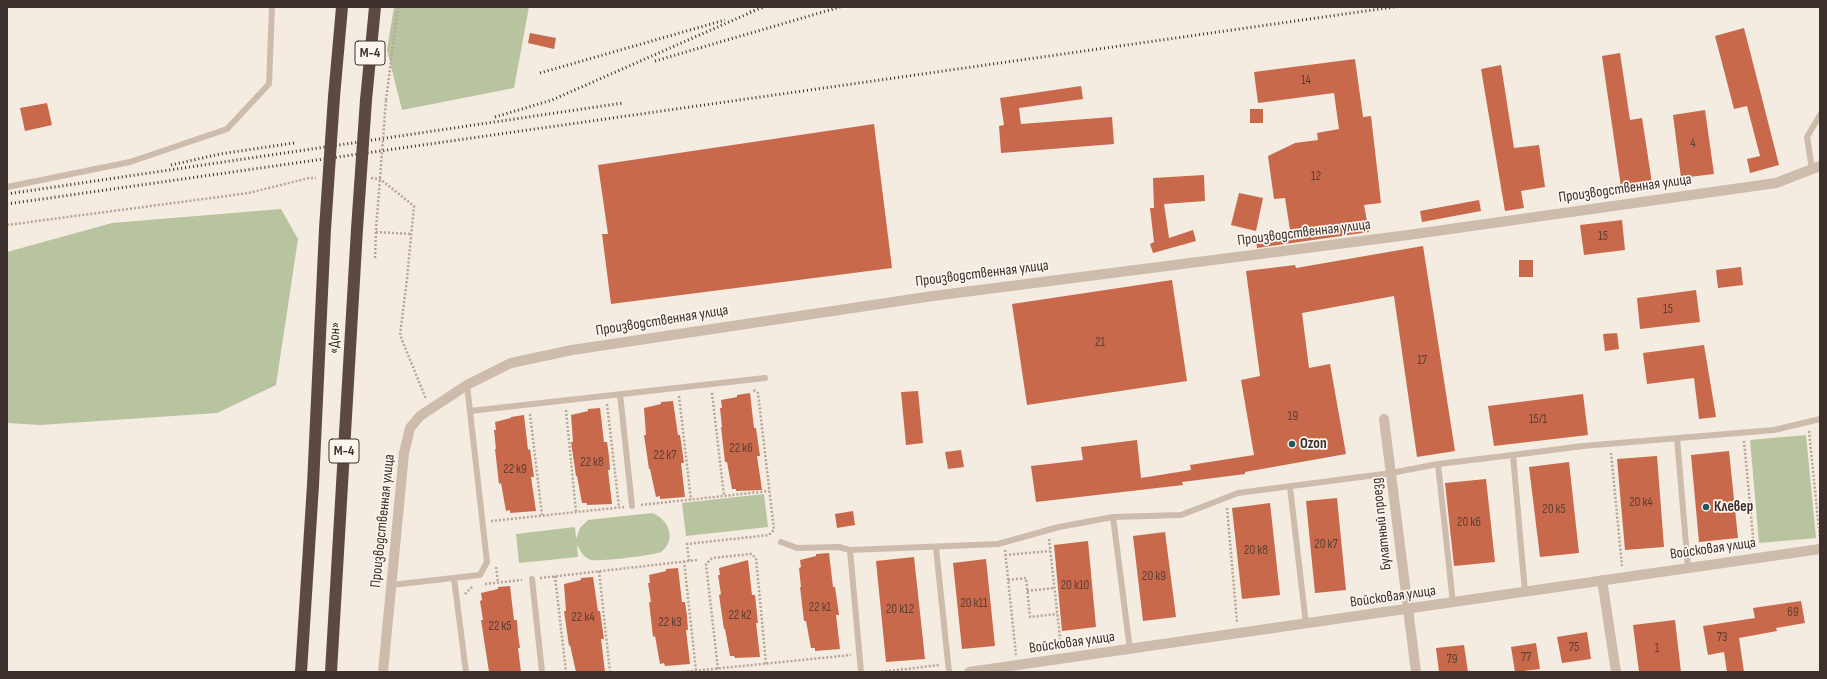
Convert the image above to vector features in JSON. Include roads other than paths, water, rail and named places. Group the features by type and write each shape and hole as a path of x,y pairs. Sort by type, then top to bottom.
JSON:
{"highway":[{"name":"«Дон»","path":"301,672 313,485 334,97 342,7"},
{"name":"«Дон»","path":"331,672 357,229 366,100 375,7"}],"street":[{"name":"Производственная улица","path":"383,672 404,454 410,428 420,416 467,385 511,363 572,350 933,296 1408,235 1776,183 1816,167"},
{"name":"Булатный проезд","path":"1384,420 1416,672"},
{"name":"Войсковая улица","path":"969,672 1002,670 1602,580 1820,549"},
{"path":"1602,580 1616,672"}],"lane":[{"path":"7,187 130,162 227,129 269,84 272,7"},
{"path":"1816,167 1807,137 1820,115"},
{"path":"470,411 765,378"},
{"path":"391,585 480,575 487,562 467,385"},
{"path":"620,394 632,506"},
{"path":"781,542 798,548 839,548 850,550 936,548 1004,543 1113,516 1181,515 1238,493 1391,473 1438,464 1513,455 1610,444 1774,430 1820,419"},
{"path":"1677,438 1688,568"},
{"path":"1513,455 1525,592"},
{"path":"1438,464 1453,603"},
{"path":"1290,487 1306,624"},
{"path":"1113,516 1130,650"},
{"path":"936,548 949,672"},
{"path":"850,550 861,672"},
{"path":"454,578 466,672"},
{"path":"532,579 542,672"}],"railway":[{"path":"750,12 764,7"},
{"path":"655,61 840,7"},
{"path":"7,204 1394,7"},
{"path":"495,117 552,100 754,11"},
{"path":"540,73 725,20"},
{"path":"7,194 623,103"},
{"path":"171,165 220,154 294,143"}],"place":[{"name":"Ozon","path":"1292,444"},
{"name":"Клевер","path":"1706,507"}]}
